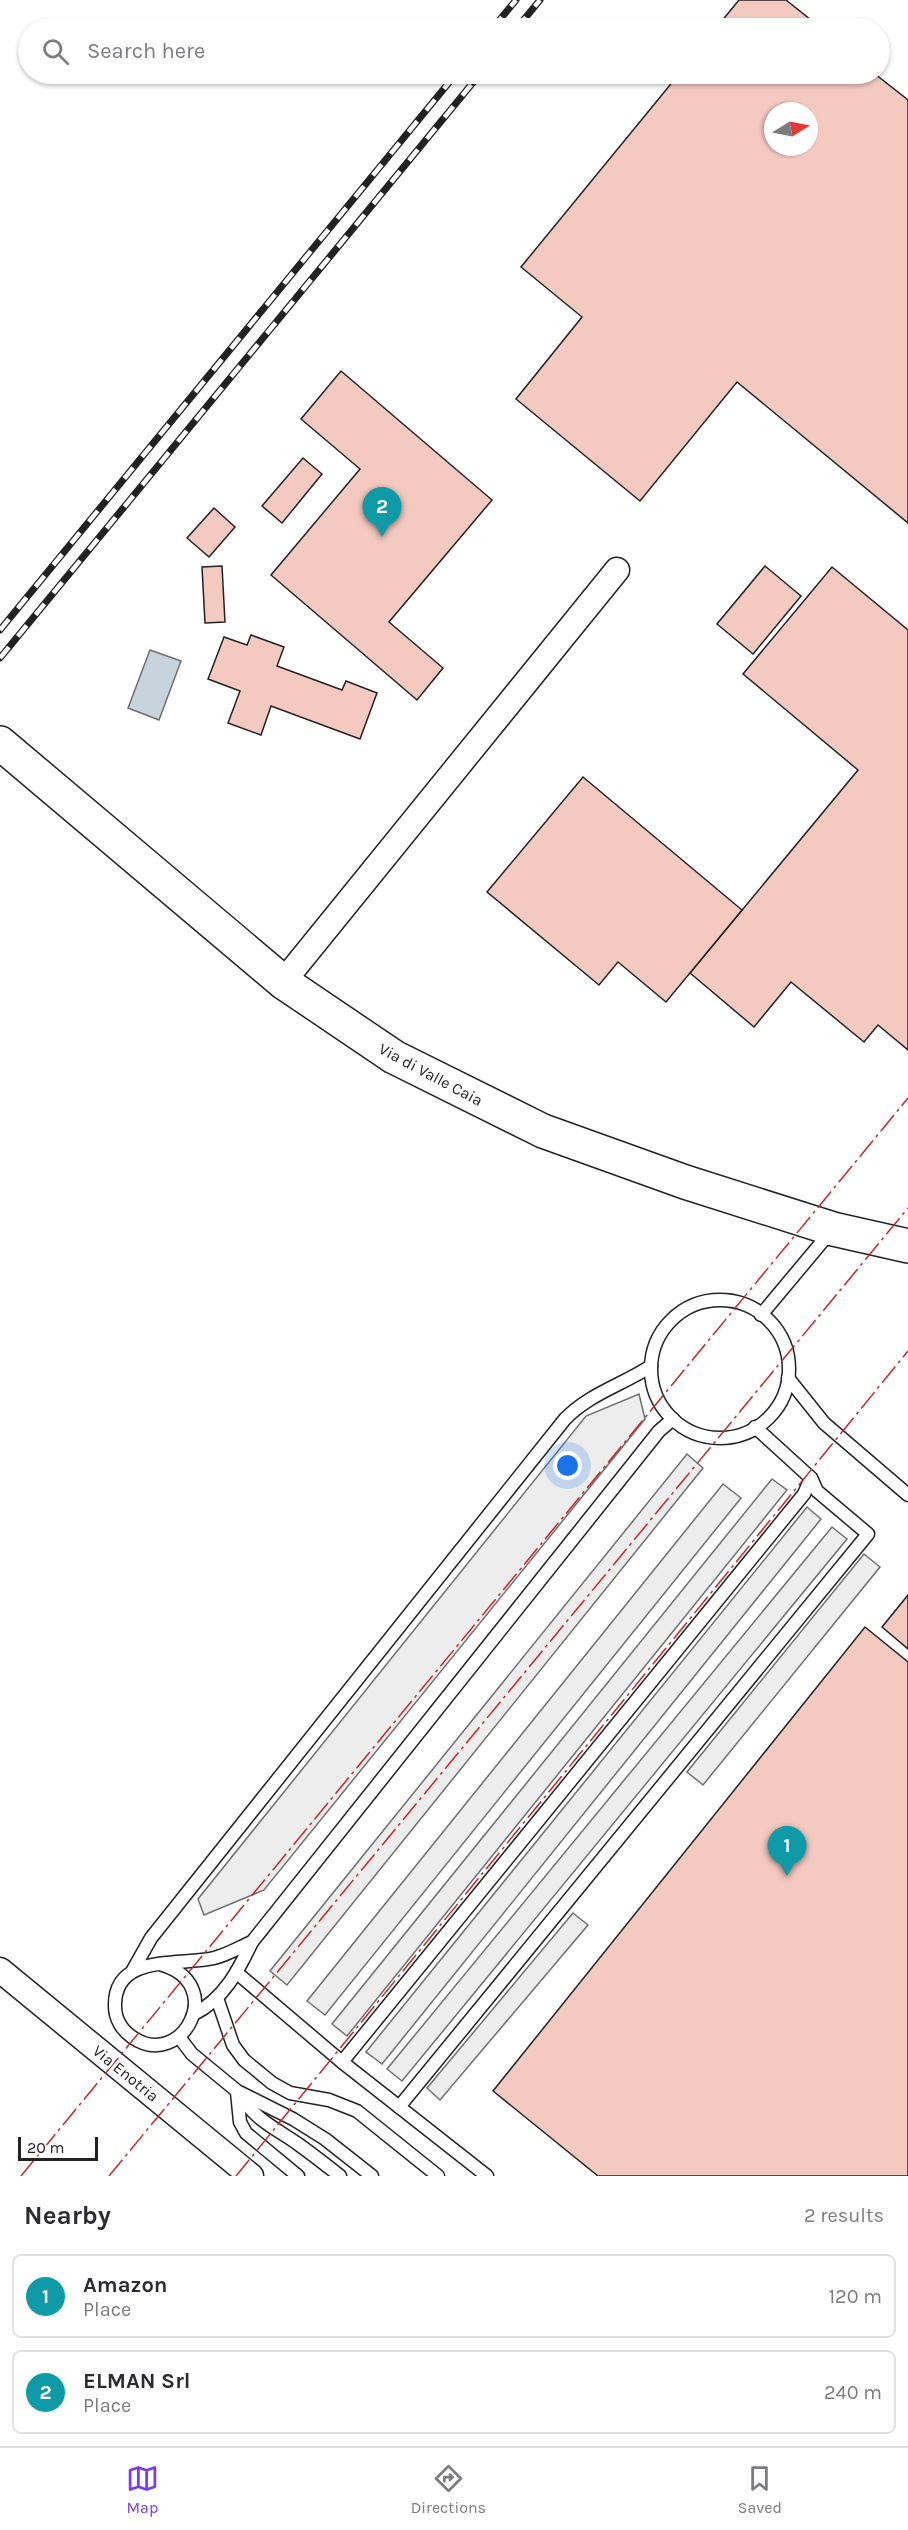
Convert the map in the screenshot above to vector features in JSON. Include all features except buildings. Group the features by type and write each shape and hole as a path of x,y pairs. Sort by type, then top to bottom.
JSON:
{"street":[{"path":"283,981 616,570"},
{"name":"Via di Valle Caia","path":"0,743 283,981 393,1057 543,1131 685,1182 833,1229 908,1246"},
{"name":"Via Enotria","path":"0,1970 251,2176"}],"lane":[{"path":"761,1315 833,1229"},
{"path":"721,1299 737,1302 761,1315 777,1330 784,1345 788,1378 776,1409 755,1427 735,1436 718,1438 694,1432 673,1419 655,1392 651,1366 656,1343 663,1328 689,1307 704,1301 721,1299"},
{"path":"159,1964 172,1968 192,1987 195,2000 194,2014 188,2027 179,2037 166,2043 145,2043 126,2033 118,2021 115,2007 116,1993 123,1980 133,1970 151,1938 565,1419 580,1404 625,1383 651,1366"},
{"path":"788,1378 824,1423 908,1495"},
{"path":"194,2014 217,1998 237,1973 252,1942 659,1431 673,1419"},
{"path":"399,2107 868,1534 817,1491 811,1478 755,1427"},
{"path":"342,2062 804,1494 811,1478"},
{"path":"133,1970 159,1964 183,1964 216,1957 252,1942"},
{"path":"237,1973 342,2062 487,2176"},
{"path":"217,1998 233,2045 244,2060 272,2083 290,2093 329,2100 357,2111 438,2176"},
{"path":"179,2037 192,2054 237,2091 293,2119 325,2139 372,2176"},
{"path":"237,2091 240,2122 246,2133 298,2176"},
{"path":"237,2091 250,2111 263,2123 297,2143 340,2176"}],"shaded area":[{"path":"150,650 181,661 159,720 128,708"},
{"path":"639,1394 645,1419 264,1890 204,1915 198,1899 586,1416"},
{"path":"687,1454 703,1468 287,1985 270,1971"},
{"path":"772,1479 787,1490 347,2036 332,2024"},
{"path":"723,1484 741,1498 325,2015 307,2001"},
{"path":"807,1507 821,1519 382,2064 366,2052"},
{"path":"832,1527 847,1539 402,2081 387,2069"},
{"path":"864,1554 880,1567 703,1785 687,1772"},
{"path":"573,1913 588,1925 440,2100 427,2088"}],"railway":[{"path":"501,18 516,0"},
{"path":"525,18 540,0"},
{"path":"0,630 448,84"},
{"path":"0,658 472,84"}],"power":[{"path":"21,2176 908,1098"},
{"path":"109,2176 908,1208"},
{"path":"236,2176 908,1351"}],"place":[{"name":"ELMAN Srl","path":"382,537"},
{"name":"Amazon","path":"787,1876"}]}
